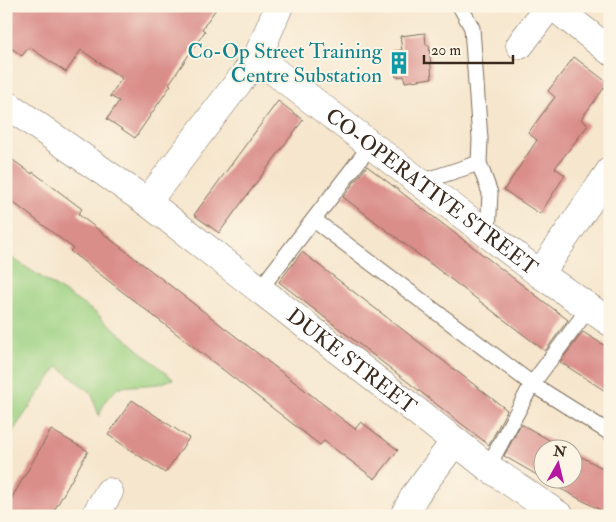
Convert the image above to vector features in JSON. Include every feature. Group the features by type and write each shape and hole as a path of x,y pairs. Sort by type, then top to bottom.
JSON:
{"street":[{"path":"147,202 257,58 279,6"},
{"path":"520,45 549,6"},
{"path":"553,6 610,50"},
{"name":"CO-OPERATIVE STREET","path":"257,58 540,274 600,315"},
{"name":"DUKE STREET","path":"6,104 147,202 454,441 560,516"},
{"path":"540,274 610,171"},
{"path":"404,516 415,495 454,441"},
{"path":"95,516 109,492"}],"lane":[{"path":"460,6 472,28 480,139 479,163 490,193 488,234"},
{"path":"260,289 371,145"},
{"path":"421,182 479,163"},
{"path":"314,220 532,384 610,433"},
{"path":"488,466 532,384 600,315"}],"green space":[{"path":"6,254 96,313 173,379 159,384 119,387 105,401 99,416 92,394 58,366 6,441"}],"building":[{"path":"6,6 218,6 202,29 205,31 135,138 107,119 119,101 110,96 122,78 81,50 66,72 29,47 22,56 6,44"},
{"path":"425,33 426,45 429,45 432,78 405,82 404,76 396,77 393,51 402,50 400,36"},
{"path":"574,57 608,83 581,119 588,125 555,168 565,175 540,214 504,190 537,140 528,133 555,97 548,91"},
{"path":"278,101 303,120 219,233 194,215"},
{"path":"6,155 32,174 33,172 82,209 78,214 355,429 361,422 398,450 375,479 324,441 320,445 70,251 73,248 6,197"},
{"path":"367,166 568,320 545,351 343,197"},
{"path":"302,252 507,410 489,445 279,282"},
{"path":"583,332 610,349 610,394 560,362"},
{"path":"132,400 189,438 165,473 108,435"},
{"path":"521,424 549,440 534,440 534,473 504,456"},
{"path":"51,430 88,451 51,516 6,516 6,508"},
{"path":"584,458 610,472 610,515 563,490 584,490"}],"place":[{"name":"Co-Op Street Training Centre Substation","path":"399,63"}]}
